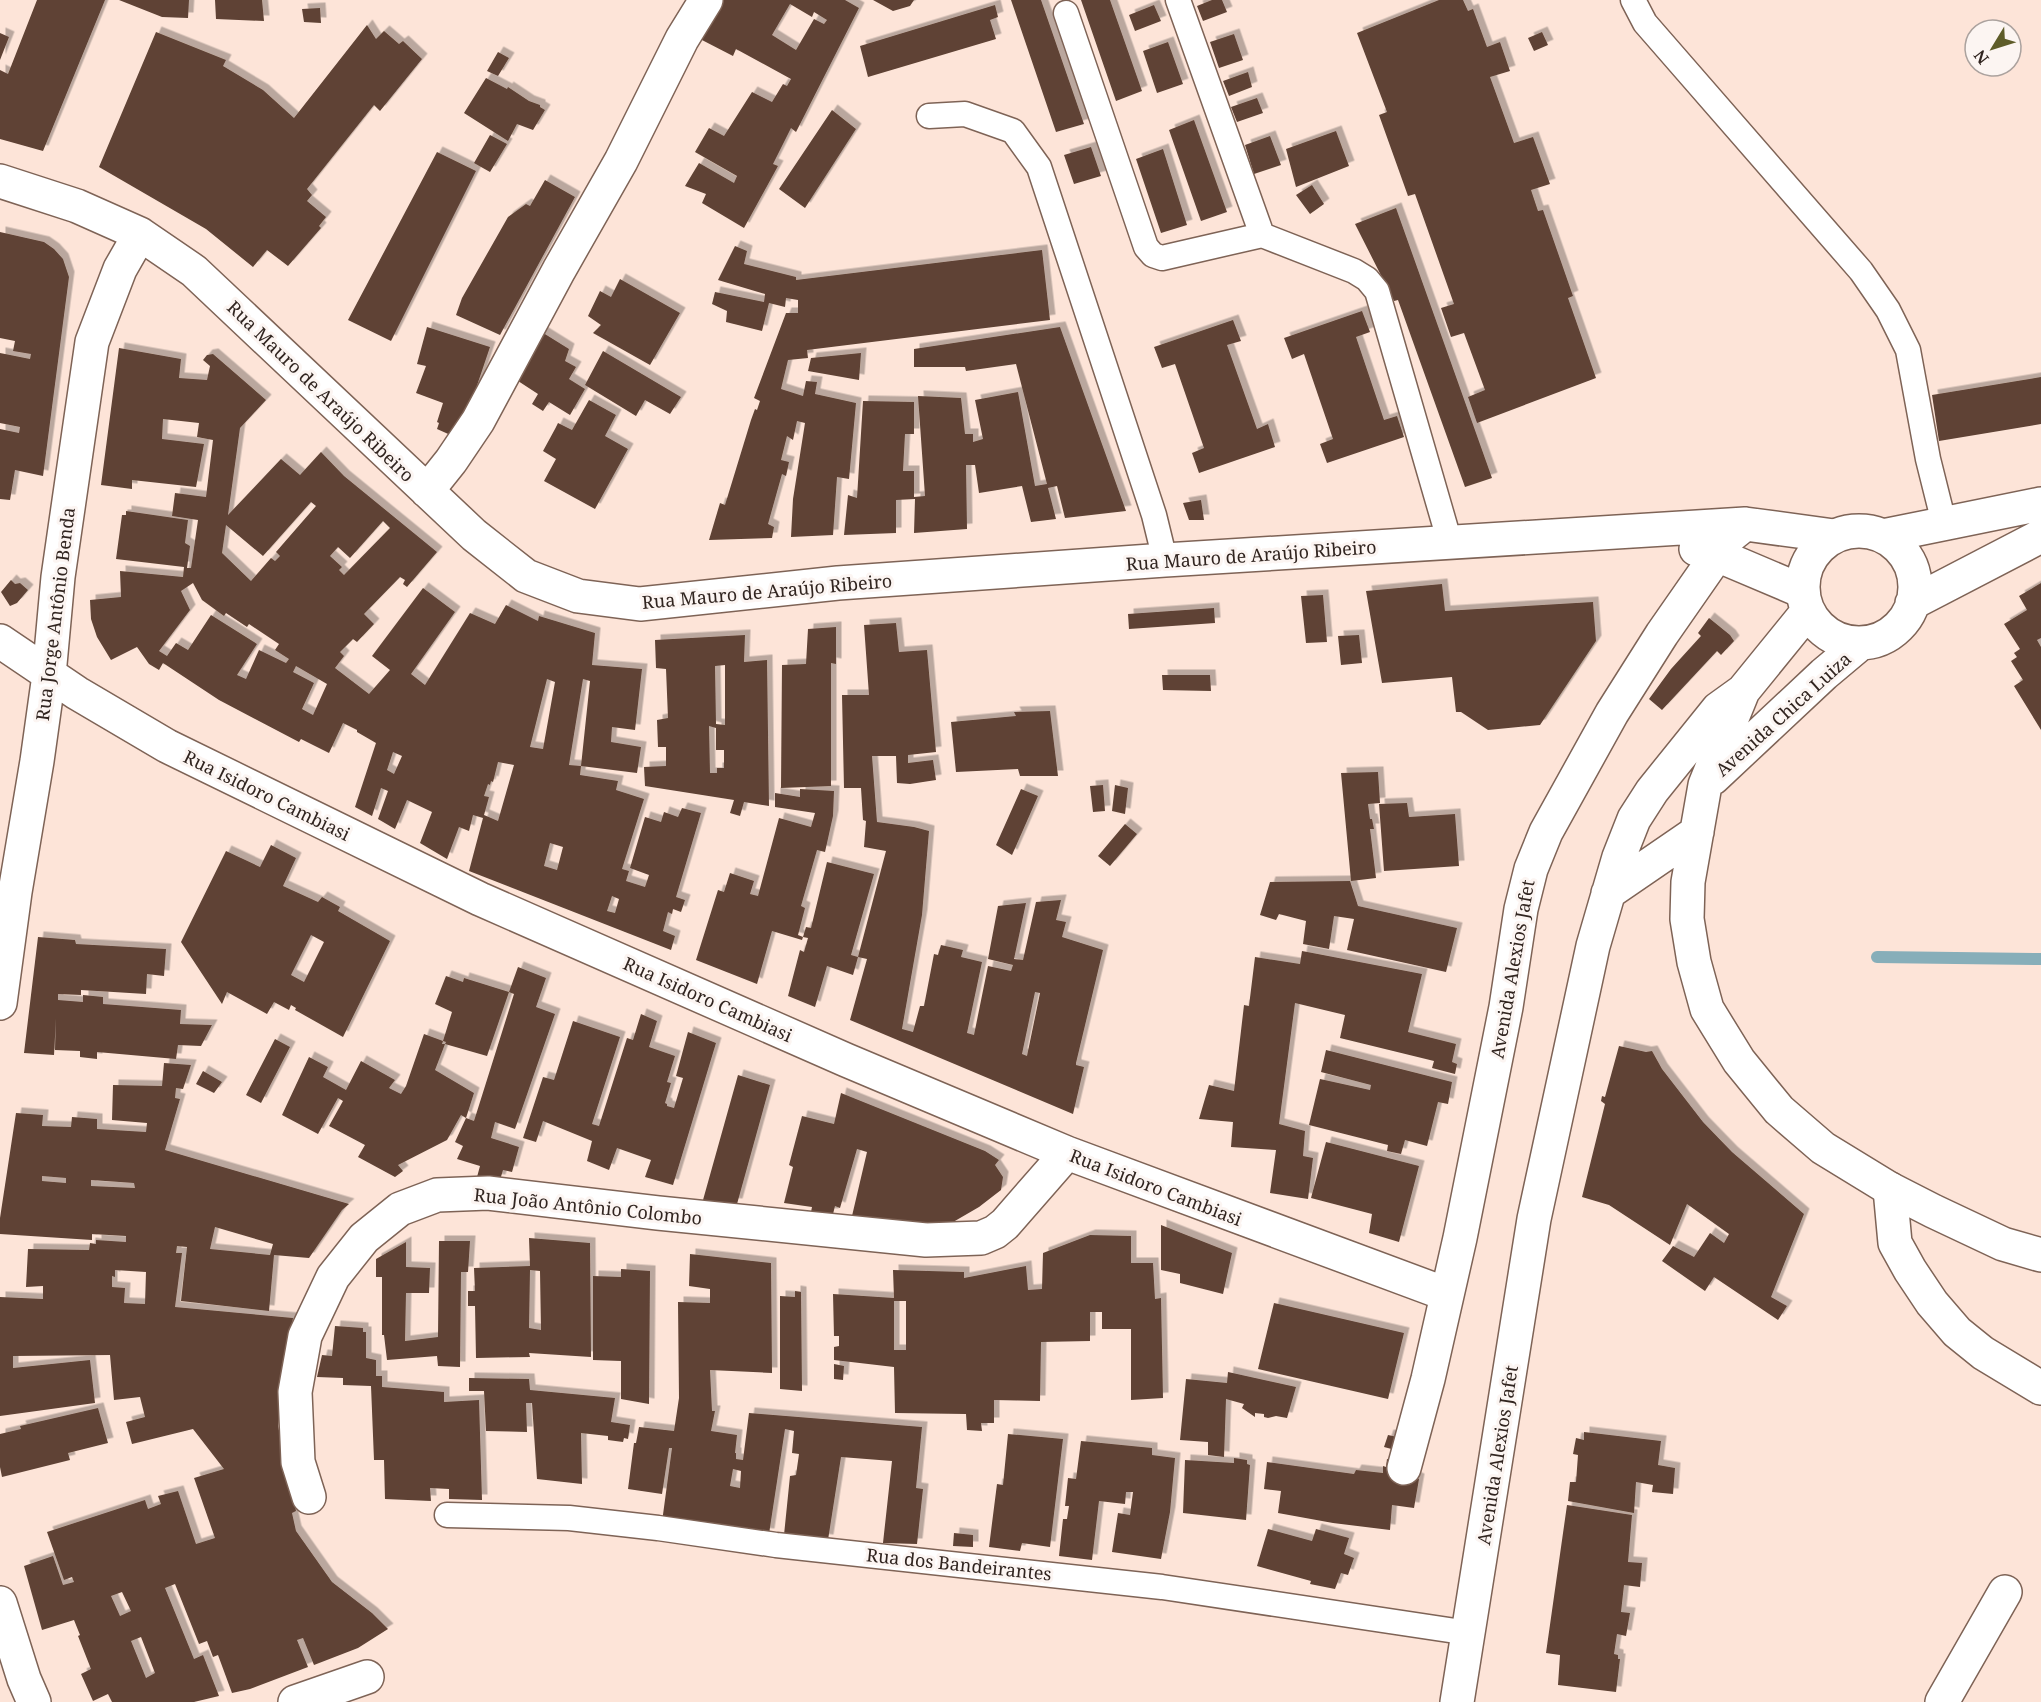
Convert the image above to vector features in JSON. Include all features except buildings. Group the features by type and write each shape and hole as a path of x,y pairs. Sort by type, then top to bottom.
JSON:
{"street":[{"path":"427,491 478,421 621,161 682,39 706,0"},
{"name":"Rua Mauro de Araújo Ribeiro","path":"0,181 77,206 140,234 194,271 474,535 526,576 578,596 640,604 838,583 1745,524 1833,536"},
{"name":"Rua Jorge Antônio Benda","path":"0,1004 49,675 58,577 92,342 120,269 140,234"},
{"path":"1883,536 2041,504"},
{"name":"Avenida Alexios Jafet","path":"1404,1468 1428,1379 1460,1238 1500,1041 1521,909 1531,869 1546,832 1612,713 1725,540 1745,524"},
{"name":"Rua Mauro de Araújo Ribeiro","path":"1640,531 1717,555 1805,601"},
{"path":"1856,531 1883,536 1898,546 1909,561 1914,580 1912,603 1906,617 1893,632 1877,640 1861,643 1832,637 1816,623 1805,601 1803,579 1808,562 1819,547 1833,536 1856,531"},
{"path":"1912,603 2041,536"},
{"name":"Avenida Chica Luiza","path":"1805,601 1743,691 1705,785 1688,882 1687,919 1694,962 1707,1009 1739,1061 1779,1110 1823,1148 1890,1189 2003,1244 2041,1255"},
{"name":"Rua Isidoro Cambiasi","path":"0,641 49,675 167,746 480,899 1067,1153 1446,1294"},
{"name":"Avenida Chica Luiza","path":"1705,785 1824,674 1861,643"},
{"name":"Avenida Alexios Jafet","path":"1457,1702 1534,1219 1593,946 1619,857 1634,819 1652,791 1718,709 1743,691"},
{"path":"1608,893 1697,832"},
{"name":"Rua João Antônio Colombo","path":"309,1497 298,1462 295,1392 305,1336 333,1277 364,1238 400,1209 437,1195 488,1193 647,1212 926,1240 981,1238 995,1232 1005,1224 1067,1153"},
{"path":"1890,1189 1895,1243 1932,1303 1957,1332 1983,1353 2041,1388"},
{"path":"1942,1702 2005,1592"},
{"path":"0,1603 24,1679 34,1702"},
{"path":"295,1702 367,1677"}],"lane":[{"path":"1178,0 1262,235"},
{"path":"1633,0 1645,23 1861,271 1888,310 1908,350 1928,459 1944,524"},
{"path":"1066,13 1146,247 1153,255 1162,258 1262,235 1354,271 1367,279 1377,291 1450,543"},
{"path":"929,116 965,114 1013,131 1039,167 1154,515 1165,560"},
{"name":"Rua dos Bandeirantes","path":"447,1515 569,1518 647,1526 776,1545 1162,1587 1469,1633"}],"waterway":[{"path":"1877,957 2041,959"}]}
